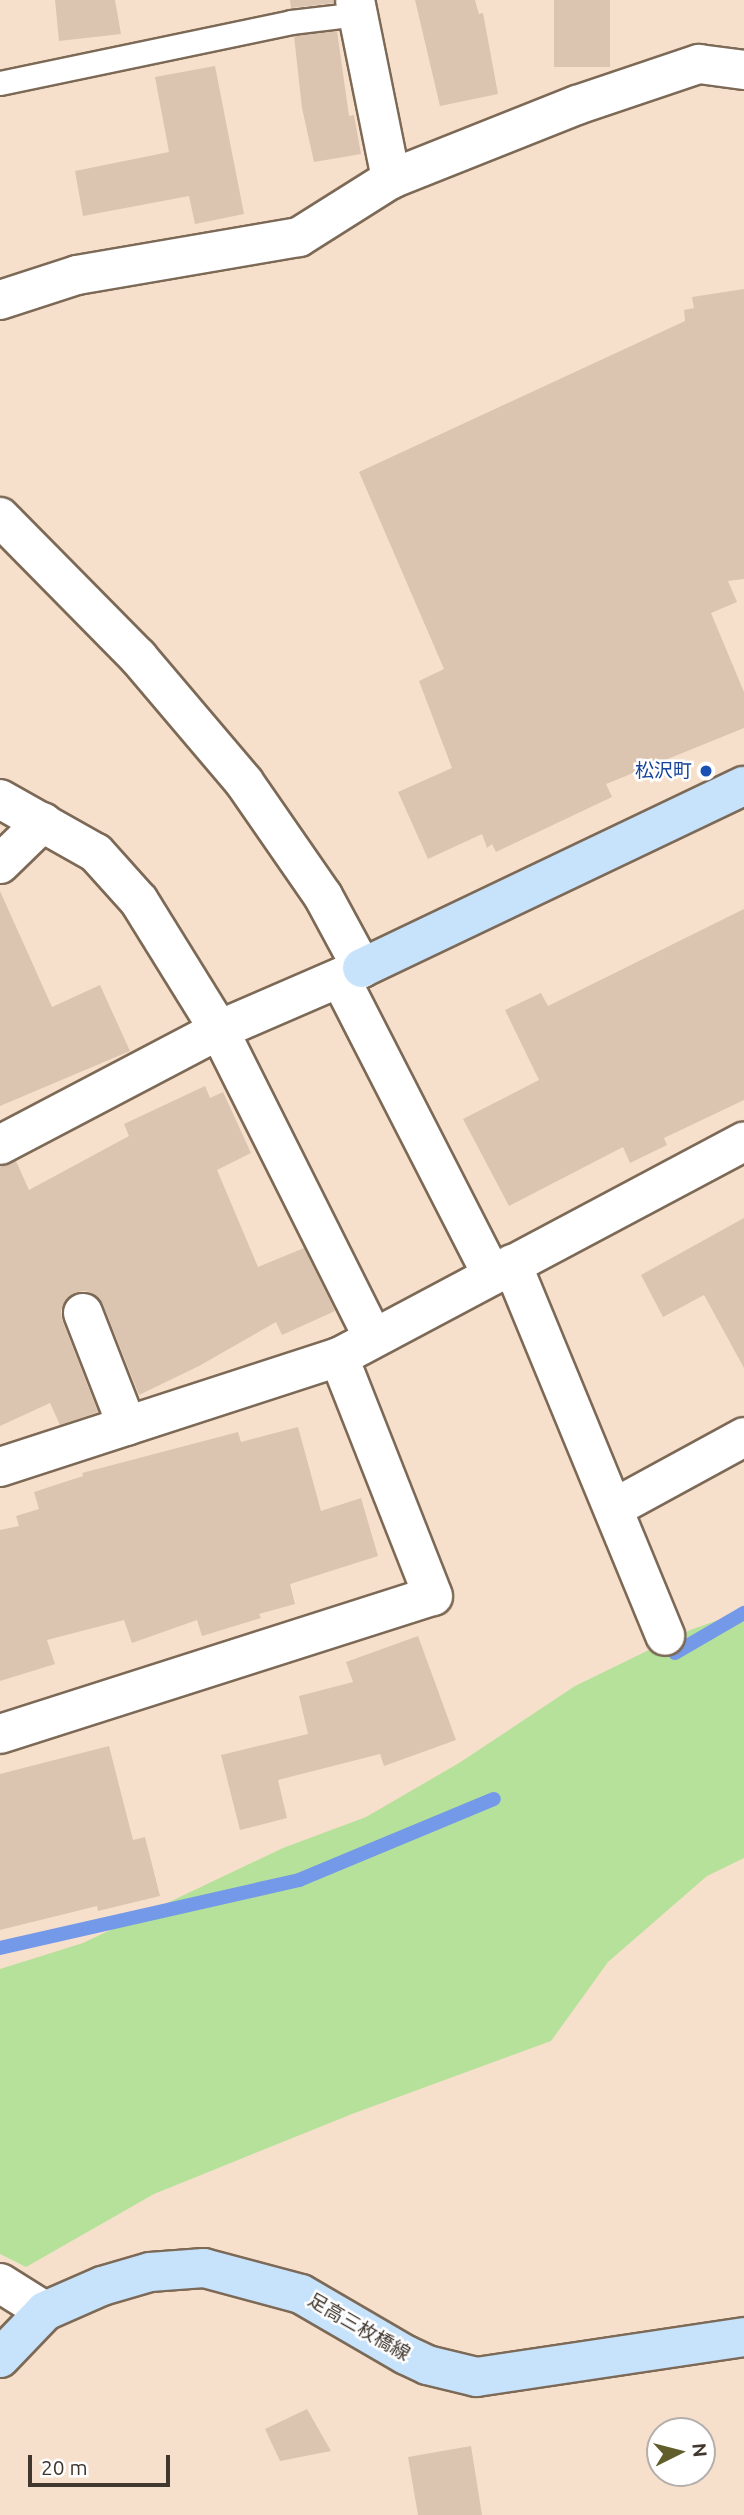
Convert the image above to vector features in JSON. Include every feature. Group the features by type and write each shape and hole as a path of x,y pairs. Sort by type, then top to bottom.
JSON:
{"main road":[{"path":"351,973 744,786"},
{"name":"足高三枚橋線","path":"0,2358 45,2311 102,2286 150,2272 204,2268 301,2294 405,2355 427,2365 477,2377 744,2337"}],"street":[{"path":"357,7 391,178"},
{"path":"0,300 77,275 299,237 391,178 577,105 699,64 744,70"},
{"path":"0,517 138,657 244,782 323,896 351,973 502,1269 614,1508 665,1636"},
{"path":"0,799 96,853 139,901 219,1030 373,1338"},
{"path":"0,864 43,822"},
{"path":"0,1145 219,1030 351,973"},
{"path":"0,1467 339,1357 744,1142"},
{"path":"83,1313 127,1426"},
{"path":"0,1734 433,1595 339,1357"},
{"path":"614,1508 744,1437"},
{"path":"0,2283 45,2311"}],"lane":[{"path":"0,83 357,7"}],"green space":[{"path":"744,1611 744,1858 707,1876 608,1962 551,2041 352,2114 154,2194 26,2267 0,2254 0,1969 83,1943 283,1848 366,1817 459,1763 575,1686 690,1630"}],"building":[{"path":"55,0 115,0 121,34 59,41"},
{"path":"290,0 333,0 334,3 291,8"},
{"path":"415,0 475,0 479,14 483,13 498,94 440,106"},
{"path":"554,0 610,0 610,67 554,67"},
{"path":"337,31 349,116 354,115 361,154 314,162 302,108 294,36"},
{"path":"215,66 244,214 195,224 189,196 83,216 75,171 169,152 155,77"},
{"path":"744,289 744,579 728,581 737,602 711,613 744,692 744,728 606,784 612,797 496,852 492,844 487,848 482,834 428,859 398,792 452,768 419,681 444,669 359,472 685,321 684,310 694,308 692,297"},
{"path":"0,891 52,1007 100,985 130,1051 0,1106"},
{"path":"744,909 744,1100 664,1138 667,1145 630,1163 623,1147 509,1206 463,1119 539,1080 505,1010 541,993 548,1006"},
{"path":"205,1086 210,1098 223,1092 251,1153 217,1170 258,1267 304,1248 335,1311 282,1335 276,1322 199,1366 139,1395 103,1304 96,1296 86,1291 76,1292 66,1300 61,1310 62,1320 98,1412 60,1425 50,1403 0,1426 0,1167 16,1161 29,1190 129,1136 124,1124"},
{"path":"744,1218 744,1368 704,1295 663,1317 641,1275"},
{"path":"298,1427 321,1511 361,1498 378,1556 290,1584 295,1604 259,1614 261,1618 202,1636 197,1620 132,1643 124,1620 47,1640 55,1664 0,1681 0,1530 19,1526 16,1516 39,1509 34,1492 83,1476 82,1473 238,1432 241,1442"},
{"path":"418,1636 456,1740 384,1766 380,1754 278,1780 287,1818 240,1830 221,1755 308,1734 299,1696 353,1682 346,1662"},
{"path":"109,1746 133,1840 145,1837 160,1896 98,1911 97,1906 0,1930 0,1774"},
{"path":"307,2409 331,2451 280,2461 265,2429"},
{"path":"471,2446 482,2515 418,2515 408,2457"}],"waterway":[{"path":"675,1653 744,1613"},
{"path":"0,1948 299,1880 494,1799"}],"place":[{"name":"松沢町","path":"706,771"}]}
